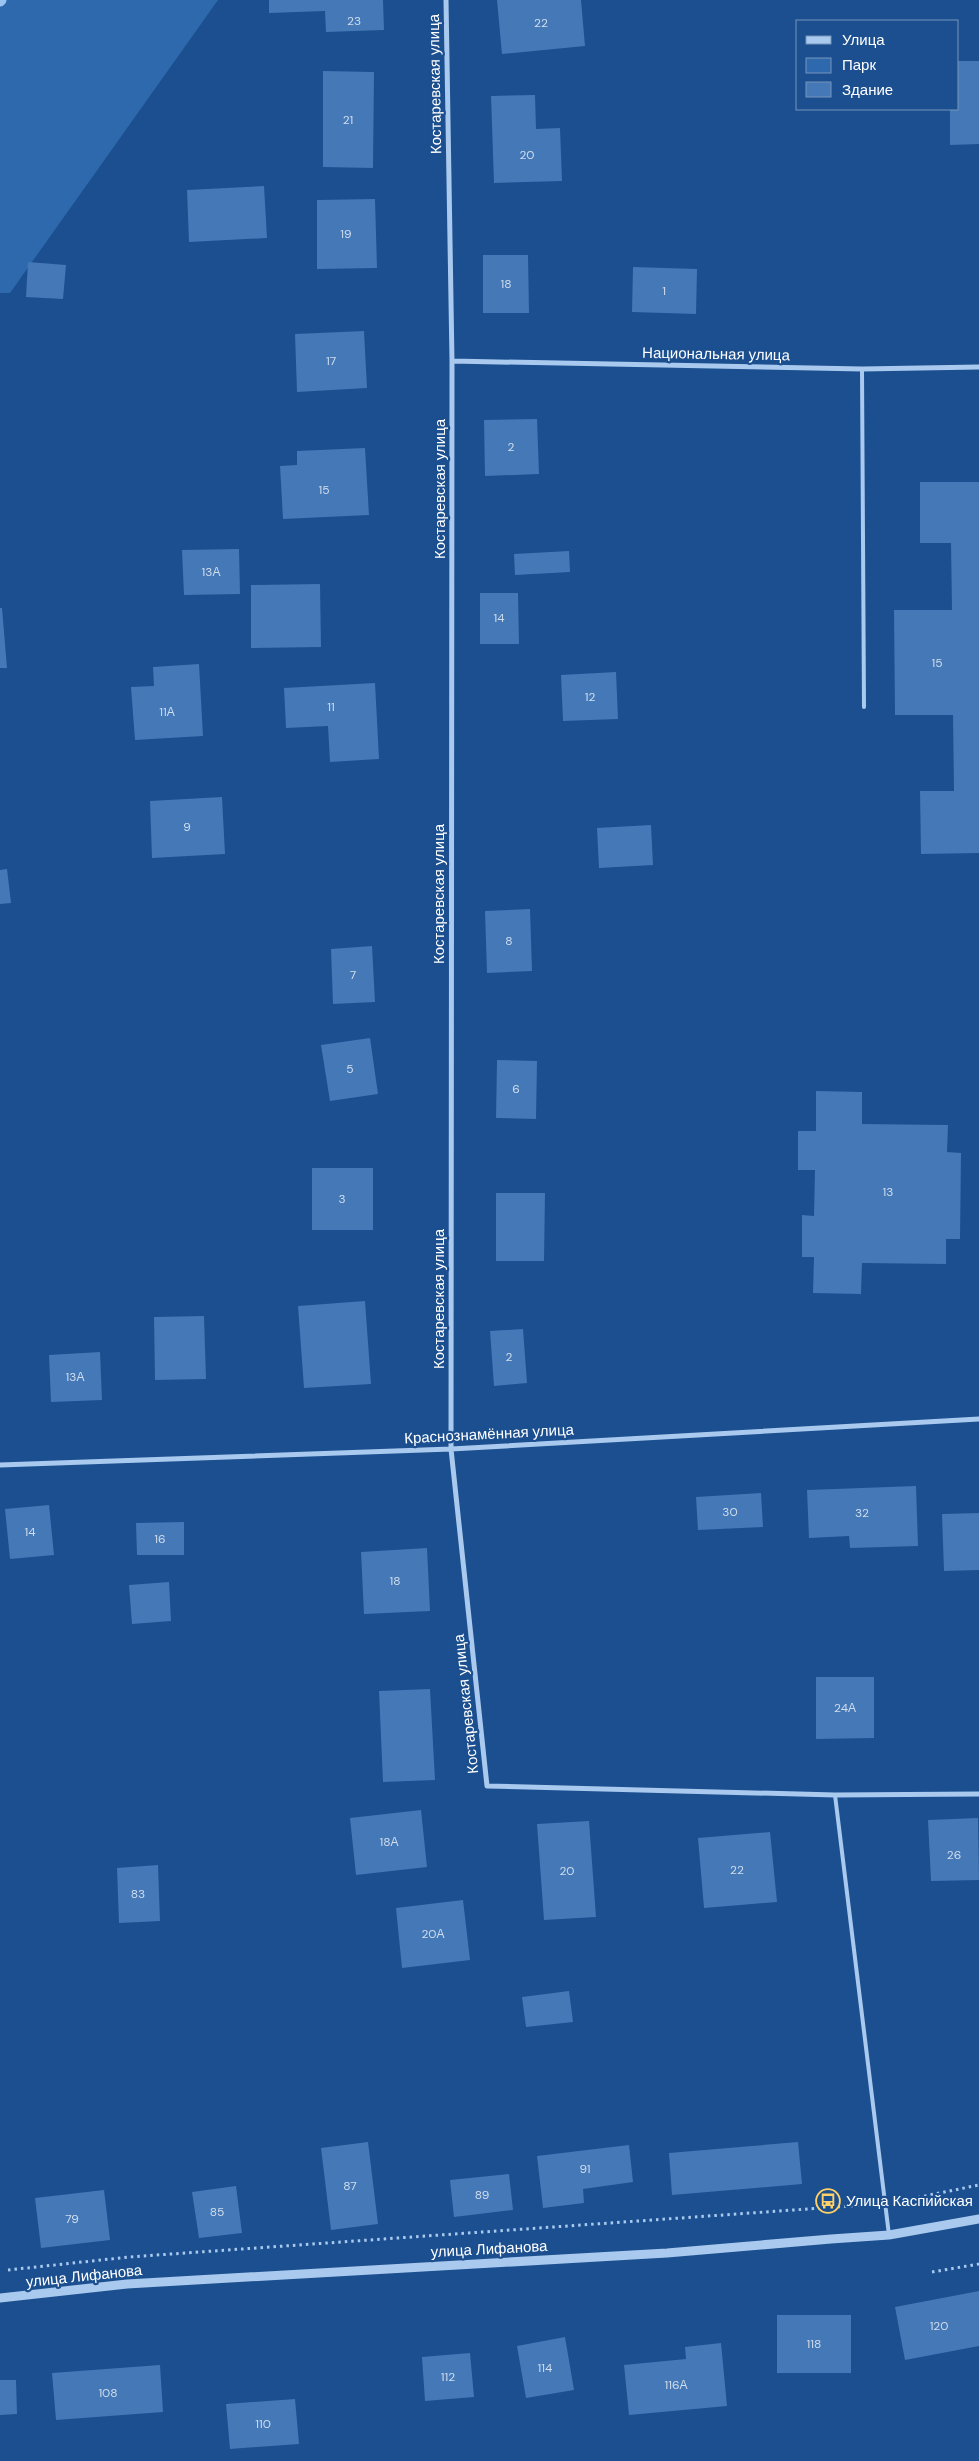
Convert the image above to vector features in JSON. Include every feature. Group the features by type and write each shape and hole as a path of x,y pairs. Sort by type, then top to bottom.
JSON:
{"street":[{"name":"Костаревская улица","path":"446,0 452,361 451,1449 487,1786 835,1795"},
{"name":"Национальная улица","path":"452,361 862,369 979,367"},
{"name":"Краснознамённая улица","path":"0,1464 451,1449 979,1420"},
{"path":"835,1795 979,1794"},
{"name":"улица Лифанова","path":"0,2298 126,2284 667,2252 889,2235 979,2219"}],"lane":[{"path":"862,369 864,707"},
{"path":"835,1795 889,2235"}],"path":[{"path":"0,2271 129,2257 886,2204 979,2185"},
{"path":"932,2272 979,2264"}],"green space":[{"path":"0,0 218,0 10,293 0,293"}],"building":[{"path":"269,0 383,0 384,30 326,32 325,11 269,13"},
{"path":"497,0 581,0 585,46 502,54"},
{"path":"959,61 979,61 979,144 950,145 950,110 959,110"},
{"path":"323,71 374,72 373,168 323,167"},
{"path":"535,95 536,129 560,128 562,181 494,183 491,96"},
{"path":"264,186 267,238 189,242 187,190"},
{"path":"375,199 377,268 317,269 317,200"},
{"path":"483,255 528,255 529,313 483,313"},
{"path":"28,262 66,265 63,299 26,297"},
{"path":"633,267 697,269 696,314 632,312"},
{"path":"364,331 367,388 297,392 295,334"},
{"path":"537,419 539,474 485,476 484,420"},
{"path":"365,448 369,515 283,519 280,466 297,465 297,451"},
{"path":"920,482 979,482 979,853 921,854 920,791 954,791 953,715 895,715 894,610 952,610 951,543 920,543"},
{"path":"239,549 240,594 184,595 182,550"},
{"path":"569,551 570,572 515,575 514,554"},
{"path":"320,584 321,647 251,648 251,585"},
{"path":"480,593 518,593 519,644 480,644"},
{"path":"0,608 2,608 7,668 0,668"},
{"path":"199,664 203,736 135,740 131,687 154,686 153,667"},
{"path":"616,672 618,719 563,721 561,675"},
{"path":"375,683 379,759 330,762 328,726 286,728 284,688"},
{"path":"222,797 225,854 152,858 150,801"},
{"path":"651,825 653,865 599,868 597,828"},
{"path":"7,869 11,903 0,904 0,870"},
{"path":"530,909 532,971 487,973 485,911"},
{"path":"372,946 375,1002 333,1004 331,949"},
{"path":"370,1038 378,1094 330,1101 321,1045"},
{"path":"497,1060 537,1061 536,1119 496,1118"},
{"path":"816,1091 862,1092 862,1124 948,1125 947,1152 961,1153 960,1239 946,1239 946,1264 862,1263 861,1294 813,1293 814,1257 802,1257 802,1215 814,1216 815,1170 798,1170 798,1131 816,1131"},
{"path":"312,1168 373,1168 373,1230 312,1230"},
{"path":"496,1193 545,1193 544,1261 496,1261"},
{"path":"365,1301 371,1384 304,1388 298,1306"},
{"path":"204,1316 206,1379 155,1380 154,1317"},
{"path":"523,1329 527,1383 494,1386 490,1331"},
{"path":"100,1352 102,1400 51,1402 49,1355"},
{"path":"916,1486 918,1546 850,1548 849,1536 809,1538 807,1490"},
{"path":"761,1493 763,1527 698,1530 696,1497"},
{"path":"49,1505 54,1555 10,1559 5,1509"},
{"path":"979,1513 979,1570 944,1571 942,1514"},
{"path":"184,1522 184,1555 137,1555 136,1523"},
{"path":"427,1548 430,1611 364,1614 361,1552"},
{"path":"169,1582 171,1621 132,1624 129,1585"},
{"path":"816,1677 874,1677 874,1738 816,1739"},
{"path":"430,1689 435,1780 383,1782 379,1691"},
{"path":"421,1810 427,1867 356,1875 350,1818"},
{"path":"978,1818 979,1880 931,1881 928,1820"},
{"path":"589,1821 596,1917 544,1920 537,1824"},
{"path":"770,1832 777,1902 704,1908 698,1838"},
{"path":"158,1865 160,1921 119,1923 117,1868"},
{"path":"463,1900 470,1960 402,1968 396,1908"},
{"path":"569,1991 573,2022 526,2027 522,1997"},
{"path":"368,2142 378,2224 331,2230 321,2148"},
{"path":"798,2142 802,2184 672,2195 669,2153"},
{"path":"629,2145 633,2182 583,2189 584,2203 543,2208 537,2156"},
{"path":"509,2174 513,2210 454,2217 450,2180"},
{"path":"236,2186 242,2233 199,2238 192,2192"},
{"path":"104,2190 110,2240 41,2248 35,2198"},
{"path":"979,2291 979,2346 905,2360 895,2307"},
{"path":"777,2315 851,2315 851,2373 777,2373"},
{"path":"565,2337 574,2390 526,2398 517,2346"},
{"path":"721,2343 727,2406 629,2415 624,2365 686,2359 685,2347"},
{"path":"470,2353 474,2397 425,2401 422,2357"},
{"path":"160,2365 163,2412 56,2420 52,2373"},
{"path":"0,2380 16,2380 17,2414 0,2415"},
{"path":"295,2399 299,2444 230,2449 226,2404"}],"place":[{"name":"Улица Каспийская","path":"828,2201"}]}
